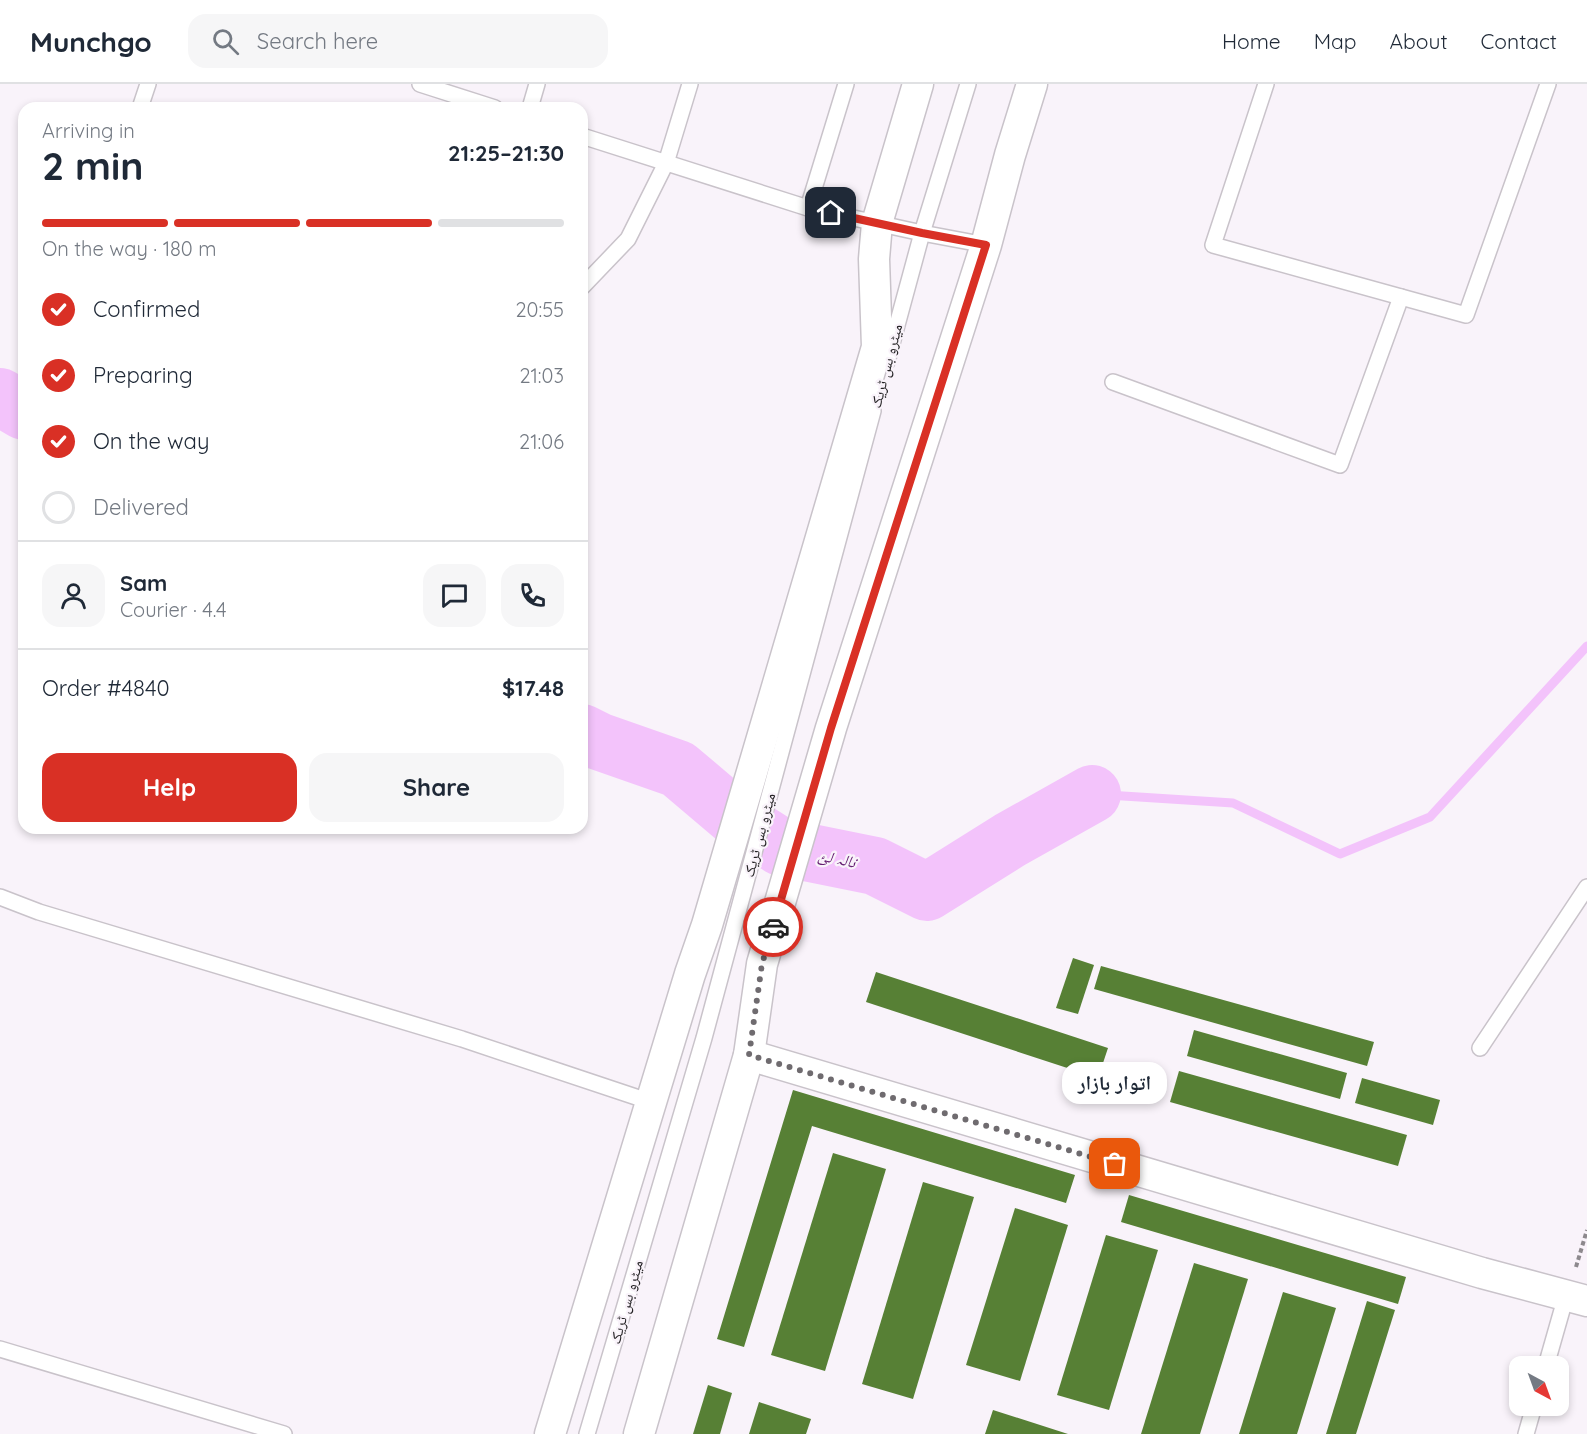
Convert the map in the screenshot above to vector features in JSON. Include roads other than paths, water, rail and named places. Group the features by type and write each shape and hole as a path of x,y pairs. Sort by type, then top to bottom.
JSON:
{"street":[{"path":"550,1434 707,925 877,347 874,259 877,223 918,84"},
{"path":"639,1434 749,1055 762,964 831,728 986,245 1032,84"},
{"path":"749,1055 1459,1266 1577,1298"}],"lane":[{"path":"142,102 148,84"},
{"path":"420,84 476,102"},
{"path":"532,102 537,84"},
{"path":"588,281 628,239 666,163 690,84"},
{"path":"808,208 846,84"},
{"name":"میٹرو بس ٹریک","path":"587,1434 728,950 922,233 968,84"},
{"path":"1266,84 1214,245 1466,315 1548,84"},
{"path":"588,138 808,208 986,245"},
{"path":"1113,382 1340,465 1401,297"},
{"path":"1480,1048 1587,886"},
{"path":"0,897 50,915 462,1039 651,1102"},
{"path":"1551,1356 1577,1298"},
{"path":"0,1349 284,1434"},
{"path":"1526,1434 1531,1416"}],"waterway":[{"name":"نالہ لئ","path":"0,397 18,408"},
{"path":"1092,794 1233,803 1340,854 1430,817 1587,646"},
{"name":"نالہ لئ","path":"588,736 678,769 737,819 781,847 875,866 927,892 1010,840 1092,794"}],"place":[{"name":"اتوار بازار","path":"1115,1164"}]}
